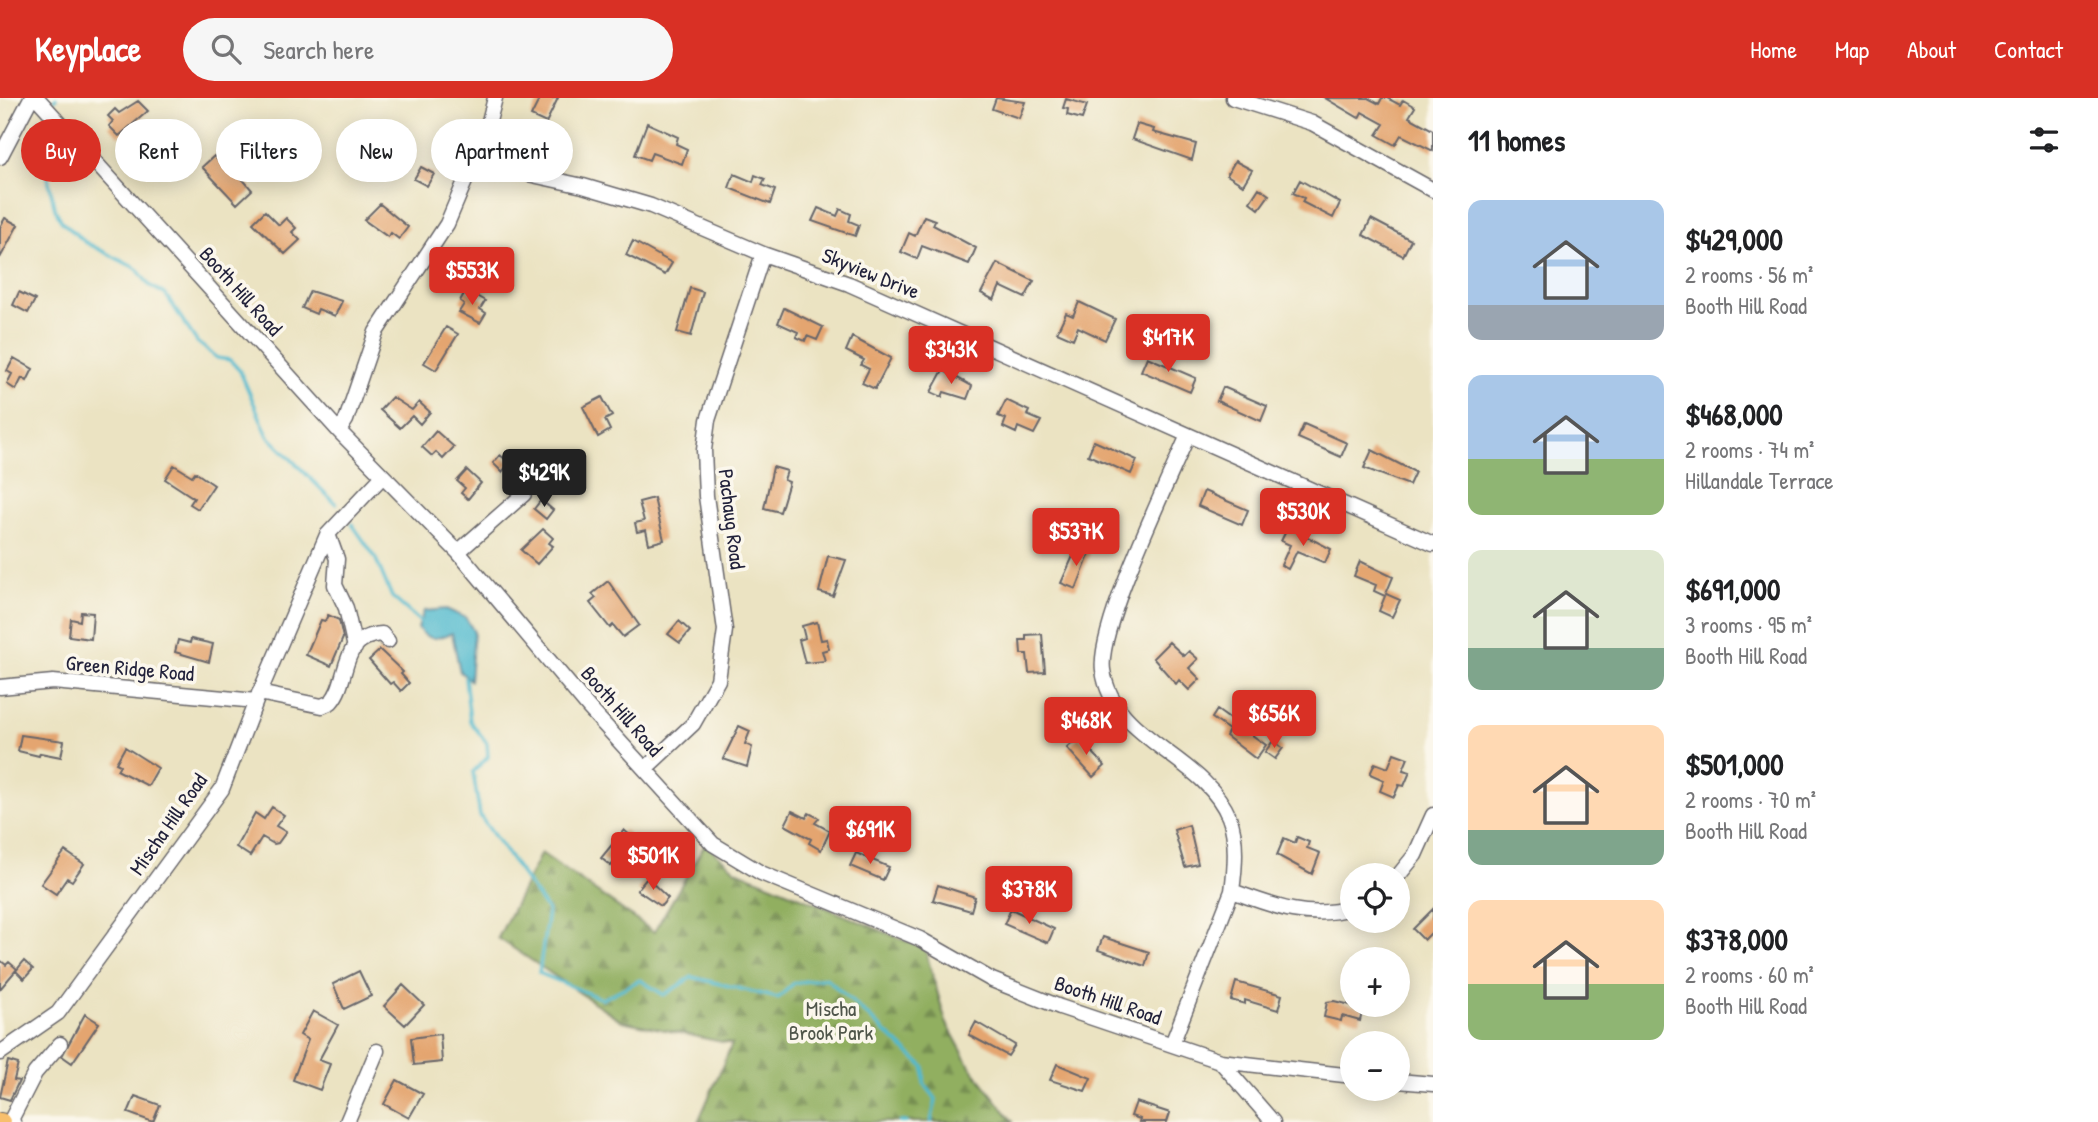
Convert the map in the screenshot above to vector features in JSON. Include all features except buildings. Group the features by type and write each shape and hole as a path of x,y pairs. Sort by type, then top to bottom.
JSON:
{"street":[{"path":"0,157 32,98"},
{"name":"Booth Hill Road","path":"37,98 339,431 458,552 713,844 761,873 919,939 992,980 1060,1007 1220,1061 1340,1075"},
{"path":"490,119 495,98"},
{"path":"1233,98 1312,123 1433,190"},
{"path":"339,431 346,420 376,332 421,267 447,223 464,182"},
{"name":"Skyview Drive","path":"565,182 651,206 763,254 849,284 1433,544"},
{"name":"Pachaug Road","path":"645,769 693,724 718,680 724,630 706,496 704,450 708,420 763,254"},
{"path":"1172,1044 1232,891 1236,866 1229,817 1201,779 1122,711 1103,670 1104,645 1114,613 1188,435"},
{"name":"Mischa Hill Road","path":"0,1053 58,1013 222,789 257,697 328,534 382,477"},
{"path":"458,552 524,494"},
{"path":"328,534 337,559 335,585 346,608 355,648 370,635 382,634 388,641"},
{"name":"Green Ridge Road","path":"0,687 53,682 257,697 322,706 331,702 347,658 355,648"},
{"path":"1409,863 1415,855 1433,815"},
{"path":"1232,891 1297,913 1340,911"},
{"path":"13,1122 12,1118 35,1073 60,1044"},
{"path":"347,1122 377,1051"},
{"path":"1220,1061 1273,1122"},
{"path":"1410,1082 1433,1084"}],"green space":[{"name":"Mischa Brook Park","path":"705,844 736,870 925,949 946,1022 970,1066 1013,1122 698,1122 732,1044 622,1021 498,938 541,853 654,932"}],"water":[{"path":"446,609 466,618 474,632 470,680 460,672 452,633 438,638 430,637 418,628 424,611"}],"waterway":[{"path":"49,182 55,209 62,222 85,242 137,269 149,285 166,295 197,342 217,358 230,360 240,371 268,436 336,504"},
{"path":"352,524 375,557 392,597 424,625"},
{"path":"465,678 470,721 487,743 488,757 473,772 480,816 548,911 539,973 602,999 640,980 664,995 692,977 778,998 794,983 826,978 924,1067 924,1083 936,1099 931,1122"},
{"path":"900,1122 906,1122"}]}
